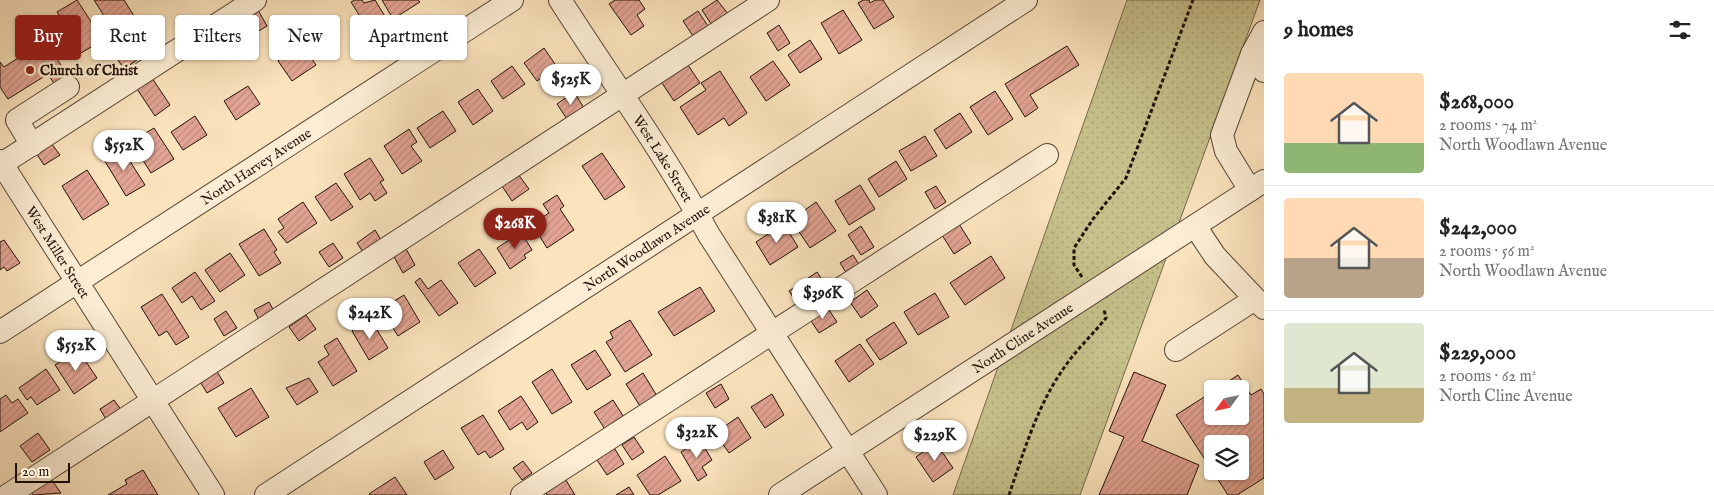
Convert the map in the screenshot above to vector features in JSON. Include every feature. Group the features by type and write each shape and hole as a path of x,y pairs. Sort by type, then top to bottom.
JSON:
{"street":[{"path":"1,163 32,145 255,0"},
{"name":"North Harvey Avenue","path":"0,332 512,0"},
{"name":"West Lake Street","path":"560,0 623,94 772,333 876,495"},
{"path":"8,495 768,0"},
{"name":"North Woodlawn Avenue","path":"266,495 1026,0"},
{"path":"1257,185 1226,151 1222,135 1258,62 1264,32"},
{"path":"32,145 17,120 68,87"},
{"path":"522,495 1047,155"},
{"name":"West Miller Street","path":"1,163 213,495"},
{"name":"North Cline Avenue","path":"780,495 1257,185"},
{"path":"1176,350 1260,303 1215,256 1195,226"}],"path":[{"path":"1082,278 1074,265 1074,248 1126,178 1193,0"},
{"path":"1009,495 1034,426 1054,385 1078,349 1106,318 1106,312 1101,304"}],"shaded area":[{"path":"1127,0 1260,0 1080,495 953,495"}],"building":[{"path":"77,0 91,22 91,47 81,53 81,15 59,15 57,12"},
{"path":"94,0 124,0 133,15 104,15"},
{"path":"362,0 364,3 375,0 384,15 359,15 351,2"},
{"path":"382,0 418,0 420,2 399,15 391,15"},
{"path":"615,0 639,0 645,9 637,15 644,26 631,35 609,4"},
{"path":"717,0 730,16 713,27 702,10"},
{"path":"863,0 869,0 870,3 875,0 883,0 894,17 874,29 858,3"},
{"path":"258,10 267,26 259,31 259,15 249,15"},
{"path":"843,10 862,40 839,54 821,23"},
{"path":"698,11 710,29 695,39 683,21"},
{"path":"779,25 790,43 778,51 767,33"},
{"path":"810,40 822,59 800,73 788,55"},
{"path":"1067,46 1079,65 1030,95 1038,108 1025,117 1005,84"},
{"path":"544,48 557,67 537,81 524,63"},
{"name":"Church of Christ","path":"15,60 58,60 63,68 57,71 63,79 55,85 48,74 8,99 0,87 0,62 4,67"},
{"path":"118,60 137,60 124,69"},
{"path":"313,60 316,65 292,81 278,61"},
{"path":"773,61 790,85 766,101 750,77"},
{"path":"686,62 700,83 674,101 660,80"},
{"path":"512,66 525,84 503,99 491,81"},
{"path":"720,71 747,113 729,126 724,118 698,135 680,107 706,90 701,83"},
{"path":"152,78 170,105 155,116 137,89"},
{"path":"248,86 260,104 236,120 224,101"},
{"path":"478,89 493,111 473,125 458,102"},
{"path":"995,91 1013,119 988,135 970,107"},
{"path":"574,92 584,108 567,119 557,104"},
{"path":"443,111 456,131 430,148 417,128"},
{"path":"960,113 972,132 946,149 934,130"},
{"path":"195,116 207,135 183,150 171,132"},
{"path":"154,128 174,159 151,173 139,154 146,149 139,137"},
{"path":"409,129 417,142 411,146 422,161 402,174 384,146"},
{"path":"925,136 937,156 911,171 899,151"},
{"path":"51,143 60,155 44,165 36,153"},
{"path":"121,147 145,185 126,196 103,158"},
{"path":"602,153 625,187 605,200 582,166"},
{"path":"370,158 384,180 380,182 387,193 375,201 370,193 360,200 344,174"},
{"path":"896,161 907,179 879,197 868,179"},
{"path":"87,170 109,204 83,220 62,186"},
{"path":"518,174 529,189 512,201 502,186"},
{"path":"336,183 353,207 331,221 315,197"},
{"path":"860,185 875,209 849,225 835,201"},
{"path":"936,186 946,202 935,209 925,192"},
{"path":"557,195 564,206 560,209 574,230 547,248 532,224 549,213 543,204"},
{"path":"303,202 317,223 287,243 278,232 284,228 278,219"},
{"path":"816,202 836,231 810,248 791,220"},
{"path":"784,224 798,247 770,265 756,242"},
{"path":"959,224 971,243 954,254 942,235"},
{"path":"861,226 874,247 861,255 848,235"},
{"path":"264,229 277,250 274,252 281,263 259,276 239,244"},
{"path":"375,230 383,243 365,255 357,243"},
{"path":"521,232 532,250 524,255 526,258 510,269 497,248"},
{"path":"4,240 20,263 7,271 4,267 0,270 0,242"},
{"path":"333,243 343,258 329,267 319,252"},
{"path":"405,247 415,265 403,273 393,255"},
{"path":"479,249 496,273 475,287 458,263"},
{"path":"230,253 245,275 220,292 205,270"},
{"path":"853,255 860,266 847,274 840,263"},
{"path":"991,256 1005,278 965,305 950,283"},
{"path":"195,272 215,301 201,310 192,296 182,303 172,288"},
{"path":"817,272 827,287 799,306 789,291"},
{"path":"420,278 428,289 441,280 458,303 439,316 415,282"},
{"path":"700,287 715,311 674,336 658,312"},
{"path":"867,290 878,306 861,318 850,302"},
{"path":"935,293 949,317 918,335 904,312"},
{"path":"162,294 189,337 176,345 167,331 159,336 141,307"},
{"path":"404,295 420,322 398,336 381,309"},
{"path":"269,302 274,311 259,320 254,310"},
{"path":"827,307 837,322 819,333 809,318"},
{"path":"226,311 237,328 224,336 214,319"},
{"path":"306,315 316,329 299,341 289,327"},
{"path":"371,320 388,348 369,360 352,331"},
{"path":"630,320 652,355 625,372 606,342 613,338 610,332"},
{"path":"894,322 907,343 880,360 866,340"},
{"path":"337,338 357,371 333,386 318,362 329,355 324,346"},
{"path":"860,344 874,364 849,382 835,361"},
{"path":"78,350 97,378 74,394 55,365"},
{"path":"595,350 611,375 587,390 571,365"},
{"path":"46,369 60,390 37,405 31,397 27,400 19,388"},
{"path":"552,369 572,402 552,414 532,382"},
{"path":"216,370 224,383 207,393 199,380"},
{"path":"1134,372 1166,385 1142,441 1199,465 1187,495 1099,495 1124,437 1109,431"},
{"path":"643,373 657,396 640,406 626,384"},
{"path":"1238,375 1241,380 1230,380"},
{"path":"309,378 318,392 297,405 286,388"},
{"path":"721,384 729,399 715,408 706,393"},
{"path":"251,388 269,417 236,437 218,408"},
{"path":"1261,389 1264,394 1264,478 1237,495 1228,495 1218,480 1249,480 1249,435 1204,435 1204,458 1176,415 1204,397 1204,425 1249,425 1249,392 1251,395"},
{"path":"772,394 784,415 765,428 751,407"},
{"path":"6,395 12,403 18,399 28,413 0,432 0,399"},
{"path":"521,396 538,422 527,430 522,422 510,430 498,411"},
{"path":"114,400 122,411 107,421 100,409"},
{"path":"613,400 625,419 606,431 594,412"},
{"path":"483,415 504,449 490,458 485,451 478,455 461,428"},
{"path":"738,417 751,438 729,453 715,433"},
{"path":"38,433 50,450 32,462 20,446"},
{"path":"634,437 644,452 632,460 622,445"},
{"path":"700,440 712,460 702,467 707,475 698,481 681,452"},
{"path":"936,443 953,468 933,482 916,457"},
{"path":"613,446 624,464 607,475 595,457"},
{"path":"443,450 454,468 435,480 424,462"},
{"path":"665,456 681,481 658,495 650,495 637,475"},
{"path":"523,461 532,473 522,480 513,468"},
{"path":"143,470 158,495 108,495 127,484 125,480"},
{"path":"49,476 61,493 33,495 29,489"},
{"path":"395,477 407,495 369,494"},
{"path":"564,477 575,495 547,495 544,489"},
{"path":"629,487 634,495 616,495"}],"place":[{"name":"Church of Christ","path":"30,70"}]}
